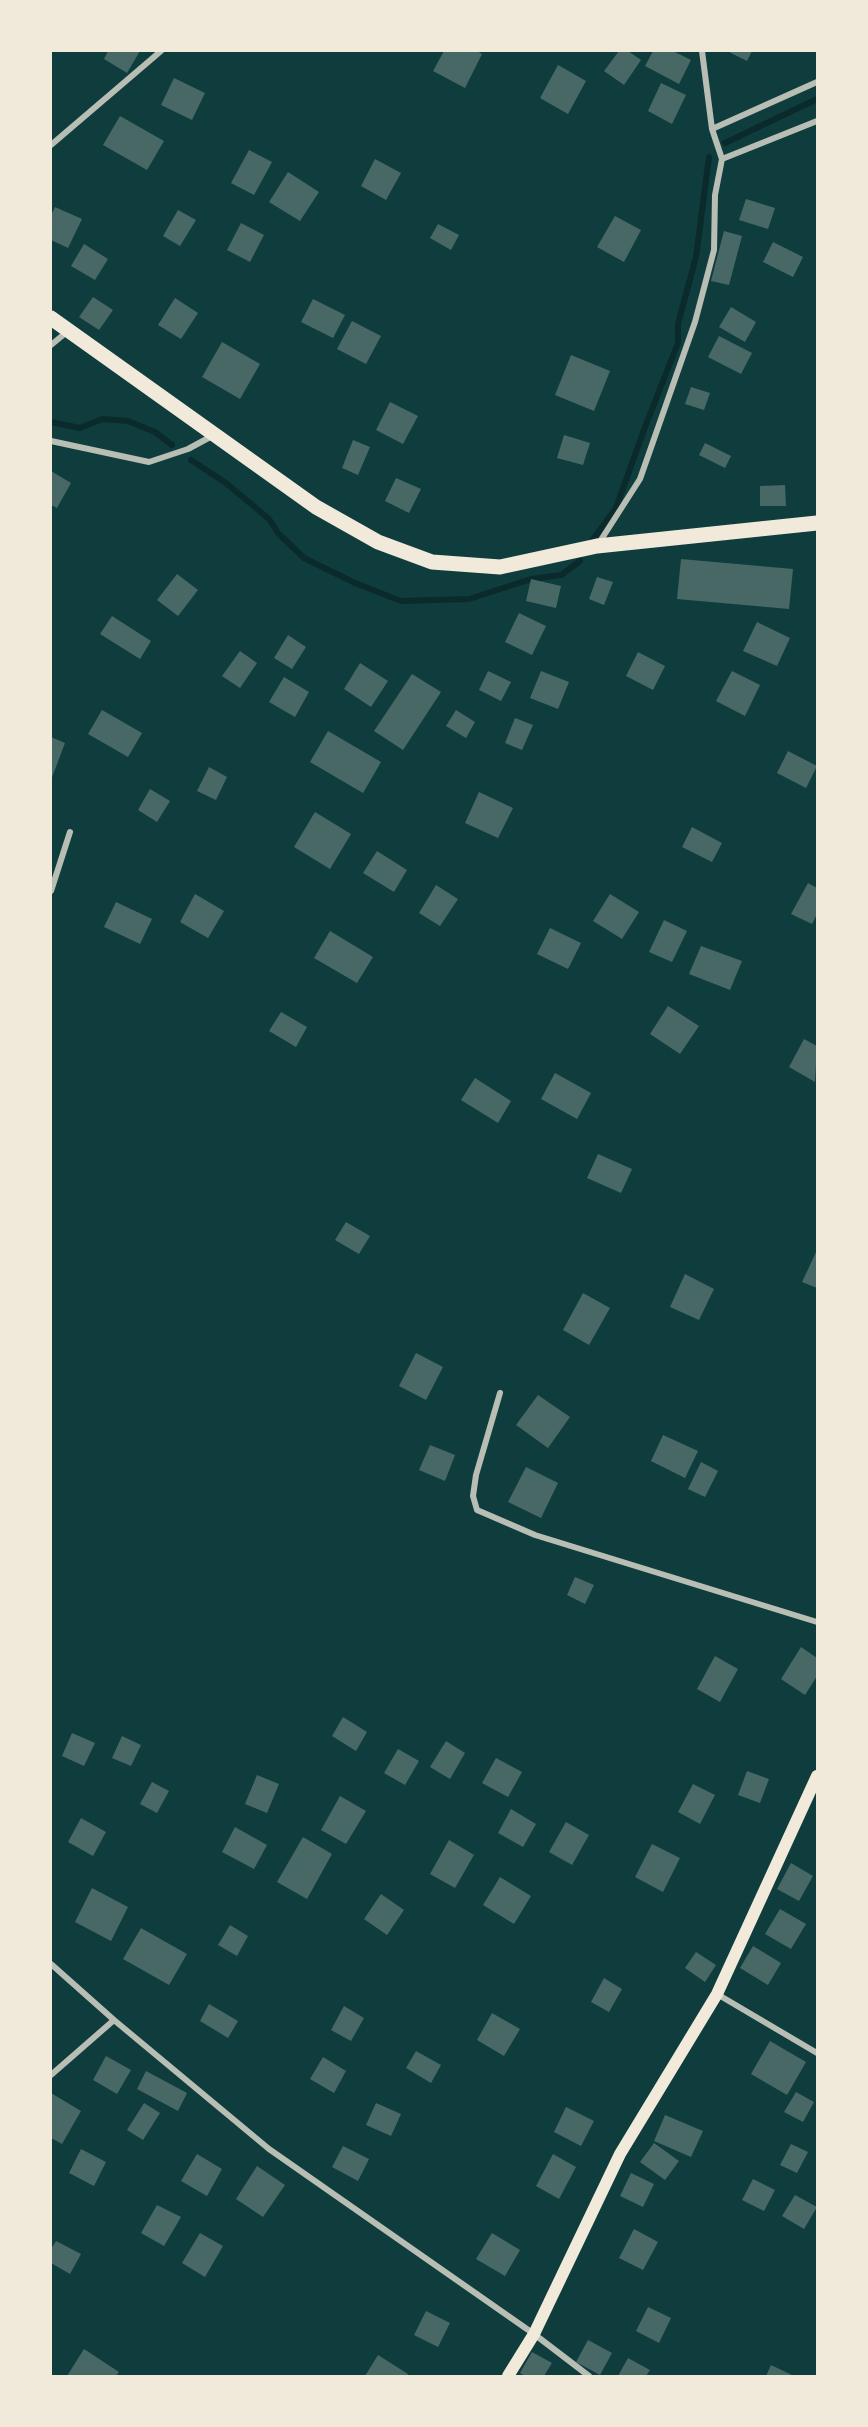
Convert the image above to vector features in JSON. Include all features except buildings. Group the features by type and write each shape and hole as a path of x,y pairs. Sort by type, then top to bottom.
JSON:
{"main road":[{"path":"51,318 316,507 378,542 432,562 500,567 597,546 817,522"},
{"path":"508,2376 534,2334 620,2154 717,1994 817,1776"}],"street":[{"path":"51,146 160,51"},
{"path":"597,546 640,479 695,322 714,250 715,195 722,159 712,129 702,51"},
{"path":"712,129 817,82"},
{"path":"722,159 817,121"},
{"path":"51,345 69,331"},
{"path":"51,441 149,462 188,449 215,435"},
{"path":"51,891 70,832"},
{"path":"500,1393 476,1474 473,1496 477,1510 535,1535 817,1622"},
{"path":"51,1964 114,2020 270,2149 534,2334 589,2376"},
{"path":"717,1994 817,2053"},
{"path":"51,2075 114,2020"}],"waterway":[{"path":"725,143 817,99"},
{"path":"591,542 616,508 678,343 678,324 696,257 709,157"},
{"path":"51,422 80,428 102,419 128,421 155,432 172,445"},
{"path":"191,460 226,483 269,519 278,533 304,558 355,583 401,601 469,599 531,579 561,575 580,561"}]}
